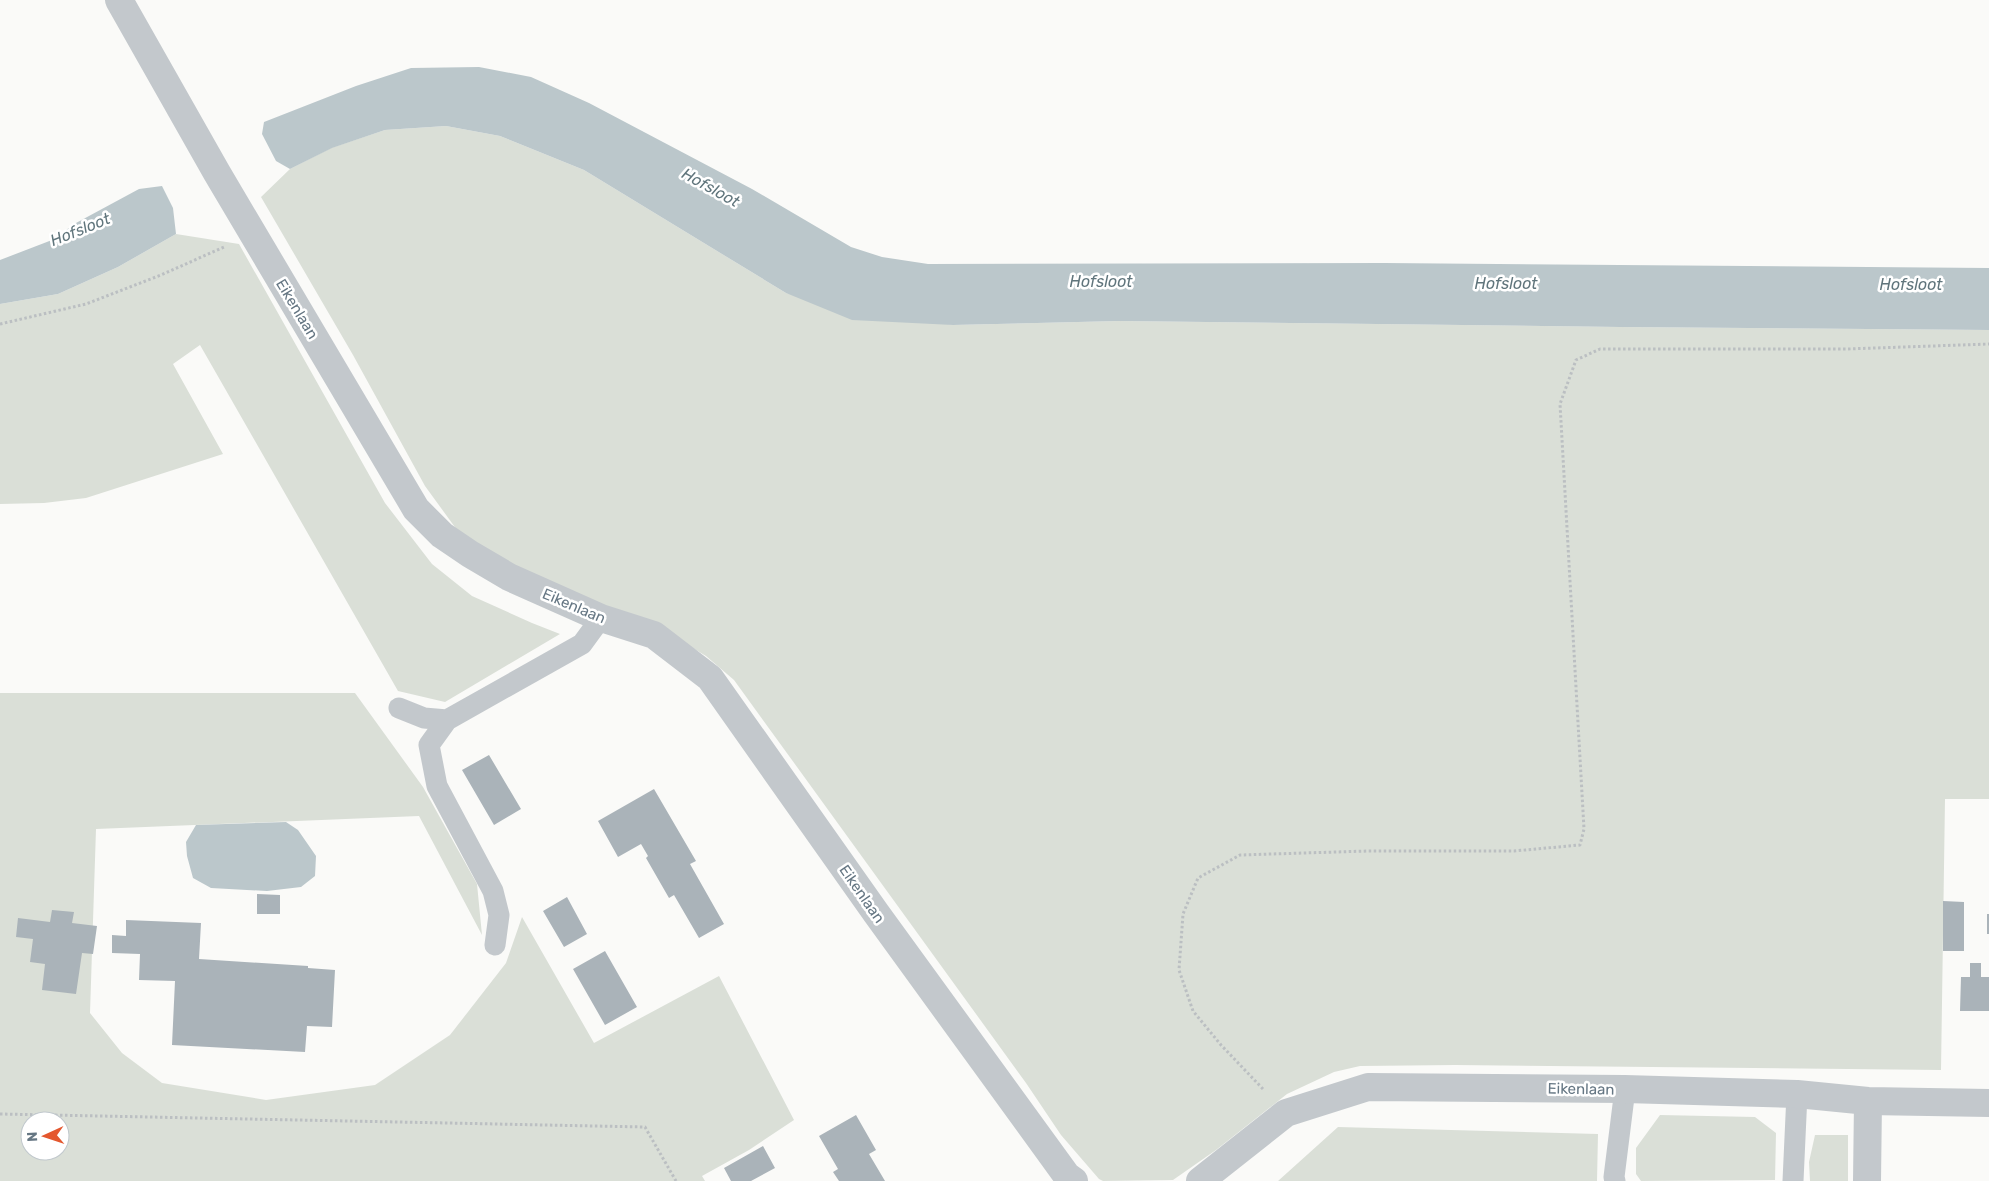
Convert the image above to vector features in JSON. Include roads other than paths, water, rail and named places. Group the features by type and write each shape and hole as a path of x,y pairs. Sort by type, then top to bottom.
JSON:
{"street":[{"name":"Eikenlaan","path":"119,0 252,234 416,509 442,535 509,577 601,618 654,635 710,678 876,913 1067,1176 1074,1181"},
{"name":"Eikenlaan","path":"1200,1181 1286,1112 1368,1087 1797,1094 1868,1101 1989,1103"},
{"path":"1867,1181 1868,1101"}],"lane":[{"path":"495,945 499,916 493,891 437,786 429,745 448,720 582,644 601,618"},
{"path":"399,708 424,718 448,720"},
{"path":"1615,1181 1625,1090"},
{"path":"1793,1181 1797,1094"}],"water":[{"name":"Hofsloot","path":"479,67 531,77 589,103 752,189 851,247 882,257 928,264 1384,263 1989,268 1989,330 1119,321 953,325 852,320 786,293 584,170 500,136 446,126 385,130 332,148 290,169 276,161 262,134 264,122 356,86 411,68"},
{"name":"Hofsloot","path":"162,186 173,208 176,234 118,267 58,294 0,304 0,260 52,240 76,223 139,189"},
{"path":"286,822 298,830 316,856 315,876 301,887 267,891 211,888 193,878 187,856 186,842 196,825"}]}
